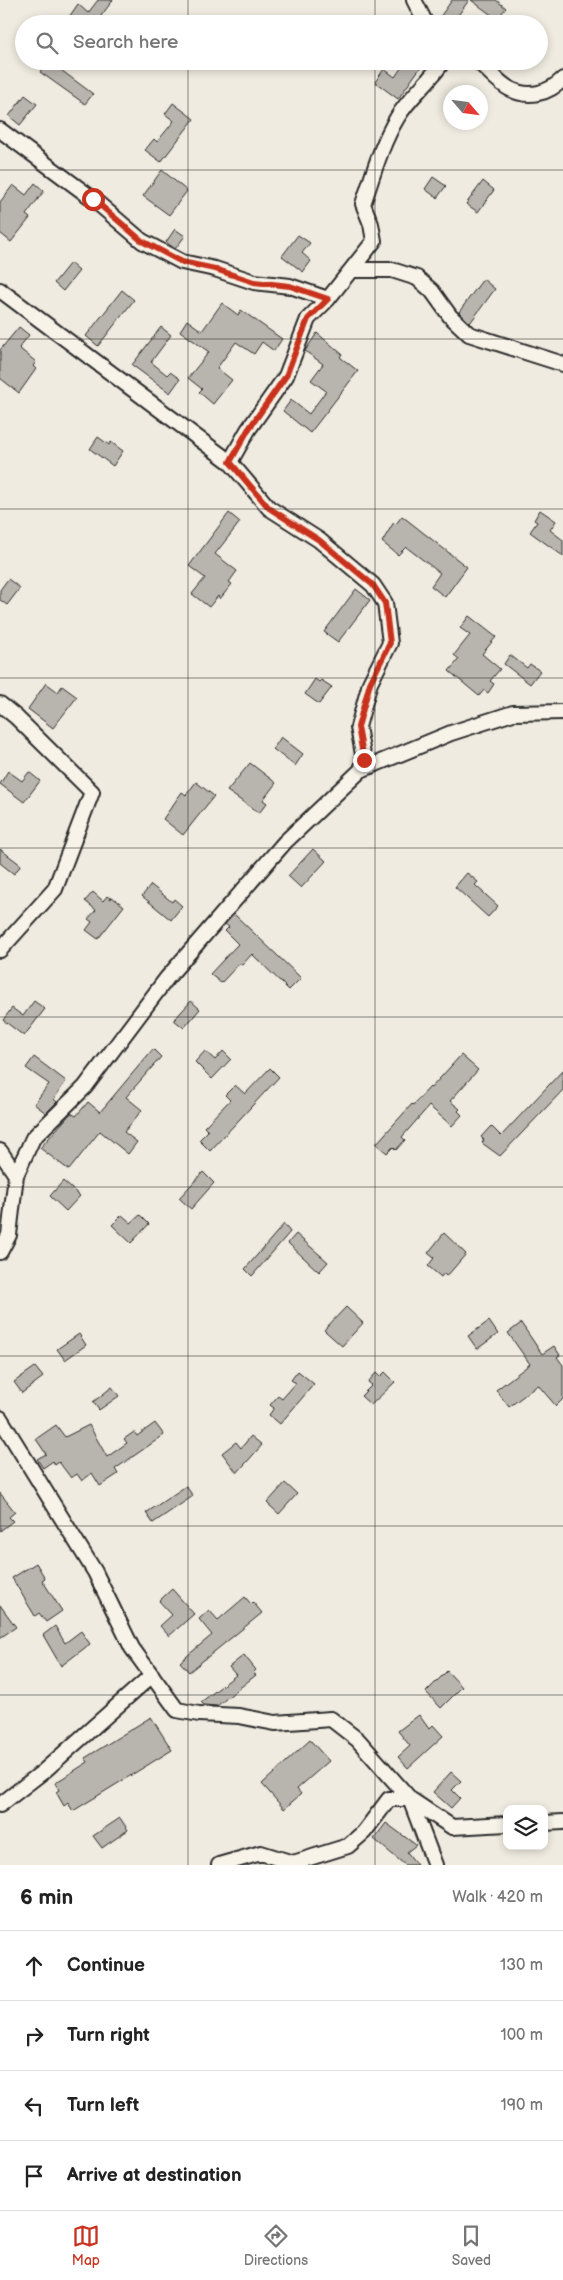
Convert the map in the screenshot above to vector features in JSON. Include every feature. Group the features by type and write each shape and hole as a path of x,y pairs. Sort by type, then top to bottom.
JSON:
{"street":[{"path":"414,0 422,15"},
{"path":"230,462 248,430 286,376 308,319 328,299 374,241 371,224 363,204 382,148 398,116 437,70"},
{"path":"488,70 510,89 531,95 552,90 563,79"},
{"path":"0,130 93,199 142,241 182,262 215,269 254,282 290,286 328,299"},
{"path":"351,270 392,270 417,278 432,291 450,316 469,334 563,364"},
{"path":"0,290 230,462 269,508 319,540 373,585 385,603 390,643 370,683 358,727 364,760 361,770"},
{"path":"0,704 16,717 92,792 55,889 0,950"},
{"path":"0,1252 9,1235 16,1175 33,1138 85,1087 166,978 284,842 361,770 451,733 513,713 563,712"},
{"path":"0,1151 16,1175"},
{"path":"0,1418 95,1572 132,1648 177,1710 199,1714 240,1716 275,1722 330,1719 358,1740 410,1799 452,1827 503,1824"},
{"path":"0,1805 44,1770 152,1675"},
{"path":"219,1865 261,1854 293,1862 348,1846 364,1832 389,1799 410,1799"},
{"path":"410,1799 435,1865"},
{"path":"548,1823 563,1822"}],"building":[{"path":"98,0 113,0 102,15 70,15 78,4 88,13"},
{"path":"452,0 469,0 458,15 441,15"},
{"path":"471,0 496,0 506,8 500,15 492,15"},
{"path":"41,70 61,70 93,94 85,104 40,72"},
{"path":"383,70 395,77 400,70 419,70 398,99 375,82"},
{"path":"25,95 37,104 20,125 9,116"},
{"path":"173,103 194,119 161,162 145,150 154,139 157,142 174,121 165,114"},
{"path":"162,170 187,191 169,215 143,196"},
{"path":"433,177 446,186 437,198 425,189"},
{"path":"483,181 494,190 478,212 466,204"},
{"path":"35,183 44,191 26,215 30,218 11,242 0,233 0,202 13,185 26,195"},
{"path":"175,229 185,236 175,249 166,242"},
{"path":"298,235 310,243 302,253 311,261 303,272 282,256"},
{"path":"70,263 79,271 63,291 54,283"},
{"path":"483,279 495,289 470,323 459,312"},
{"path":"122,290 134,300 98,346 86,336"},
{"path":"222,303 238,315 241,310 282,339 274,351 262,342 254,354 236,342 217,368 232,380 213,404 199,392 202,389 188,378 209,352 180,331 187,320 202,331"},
{"path":"19,327 29,335 19,348 36,362 33,366 36,369 19,393 0,378 0,350"},
{"path":"161,327 171,335 151,362 167,375 170,372 180,379 170,393 132,365"},
{"path":"317,333 342,354 340,357 358,371 310,433 283,411 291,400 309,414 326,391 311,380 323,364 305,351"},
{"path":"98,437 109,445 111,442 123,451 113,466 90,449"},
{"path":"540,510 556,521 550,530 563,540 563,556 530,532 537,522 534,520"},
{"path":"229,513 240,522 215,554 237,571 229,582 232,584 220,599 218,596 209,607 192,594 205,578 189,566"},
{"path":"402,516 467,567 445,597 431,586 440,573 406,547 398,555 382,542 394,522 396,524"},
{"path":"8,579 20,588 7,605 0,600 0,590"},
{"path":"356,589 370,600 338,642 324,632"},
{"path":"469,616 496,637 482,654 500,669 490,681 494,684 488,693 484,690 479,696 449,671 459,659 454,655 470,635 460,628"},
{"path":"510,655 527,668 530,664 540,671 530,684 504,664"},
{"path":"315,679 319,682 321,680 332,687 319,704 305,694"},
{"path":"46,683 58,692 62,686 77,697 53,728 28,709"},
{"path":"281,737 303,754 295,766 273,749"},
{"path":"250,763 276,783 263,800 267,803 259,813 227,791"},
{"path":"8,771 22,781 29,772 40,781 24,802 0,784"},
{"path":"196,782 214,796 183,835 163,819 182,792 186,795"},
{"path":"0,849 21,865 14,874 0,863"},
{"path":"313,849 326,861 301,888 288,876"},
{"path":"467,873 478,882 475,885 498,906 488,917 455,887"},
{"path":"151,885 172,902 174,899 182,906 171,920 142,896"},
{"path":"93,892 103,901 107,896 111,899 112,897 124,906 98,939 86,930 92,922 88,919 96,910 85,901"},
{"path":"234,914 301,978 289,990 252,954 242,965 239,964 221,983 210,974 238,944 225,931 229,927 225,924"},
{"path":"34,1001 45,1009 24,1036 3,1020 12,1008 23,1016"},
{"path":"191,1001 200,1009 184,1028 174,1020"},
{"path":"153,1049 161,1057 126,1097 142,1110 124,1132 137,1142 128,1154 100,1131 69,1170 40,1148 71,1113 76,1116 88,1102 100,1112"},
{"path":"205,1051 215,1060 223,1051 231,1059 212,1079 195,1062"},
{"path":"461,1055 478,1070 450,1101 460,1109 458,1111 462,1115 452,1126 429,1106 402,1137 405,1140 396,1150 393,1147 387,1153 376,1144 412,1104 431,1088"},
{"path":"34,1057 66,1081 54,1099 57,1102 46,1113 34,1104 49,1084 26,1068"},
{"path":"270,1068 279,1077 210,1151 199,1140 208,1131 204,1127 230,1100 225,1095 235,1085 245,1094"},
{"path":"563,1070 563,1090 500,1156 482,1143 484,1140 481,1137 491,1126 501,1136"},
{"path":"203,1172 214,1183 191,1209 179,1198"},
{"path":"63,1181 80,1196 66,1211 50,1196"},
{"path":"122,1215 131,1223 140,1215 149,1224 131,1243 112,1225"},
{"path":"284,1224 290,1232 252,1276 245,1269"},
{"path":"444,1233 466,1254 447,1276 444,1273 441,1277 428,1266 434,1258 428,1253"},
{"path":"296,1234 328,1262 319,1272 288,1243"},
{"path":"346,1307 363,1323 342,1346 324,1330"},
{"path":"489,1321 498,1334 477,1349 468,1336"},
{"path":"521,1323 542,1354 554,1346 560,1355 557,1357 563,1365 563,1399 556,1406 538,1385 509,1407 496,1390 530,1364 508,1333"},
{"path":"79,1334 86,1345 65,1360 57,1349"},
{"path":"35,1367 43,1377 22,1393 14,1382"},
{"path":"298,1371 314,1384 280,1424 269,1415 274,1408 270,1405 278,1396 282,1399 296,1383 291,1380"},
{"path":"385,1372 395,1382 371,1405 361,1396 372,1385 368,1382 376,1373 380,1377"},
{"path":"112,1387 119,1396 99,1410 93,1402"},
{"path":"155,1423 164,1435 115,1469 118,1474 100,1486 92,1473 82,1481 77,1474 71,1478 59,1462 55,1465 53,1461 43,1468 37,1459 46,1454 36,1439 56,1425 65,1437 89,1425 107,1457 127,1443 124,1439 134,1432 137,1436"},
{"path":"251,1436 262,1445 237,1473 222,1453 236,1442 241,1448"},
{"path":"285,1483 297,1494 279,1514 267,1503"},
{"path":"186,1486 193,1496 153,1523 146,1513"},
{"path":"0,1493 15,1512 9,1517 13,1521 0,1531"},
{"path":"36,1563 45,1578 42,1580 62,1611 46,1622 39,1613 35,1616 12,1578"},
{"path":"172,1589 194,1614 169,1636 160,1626 172,1615 159,1601"},
{"path":"245,1597 251,1604 253,1602 262,1613 189,1672 180,1662 212,1635 199,1619 209,1610 218,1620"},
{"path":"0,1605 16,1627 0,1638"},
{"path":"55,1626 65,1643 81,1631 90,1644 61,1666 43,1635"},
{"path":"244,1655 256,1670 253,1673 256,1675 217,1706 204,1705 201,1702 236,1675 229,1667"},
{"path":"447,1671 462,1687 441,1708 426,1692"},
{"path":"419,1715 429,1729 433,1725 443,1736 408,1768 398,1757 410,1746 398,1731"},
{"path":"151,1717 172,1750 73,1811 68,1803 64,1806 56,1792 59,1790 55,1783 88,1762 85,1758"},
{"path":"310,1740 329,1761 297,1789 301,1794 284,1809 262,1784"},
{"path":"451,1772 461,1781 452,1790 460,1798 451,1808 433,1792"},
{"path":"120,1818 128,1830 102,1848 93,1836"},
{"path":"386,1823 416,1845 407,1852 417,1865 405,1865 374,1839"}],"route":[{"path":"93,199 142,241 182,262 215,269 254,282 290,286 328,299 308,319 286,376 248,430 230,462 269,508 319,540 373,585 385,603 390,643 370,683 358,727 364,760"}]}
